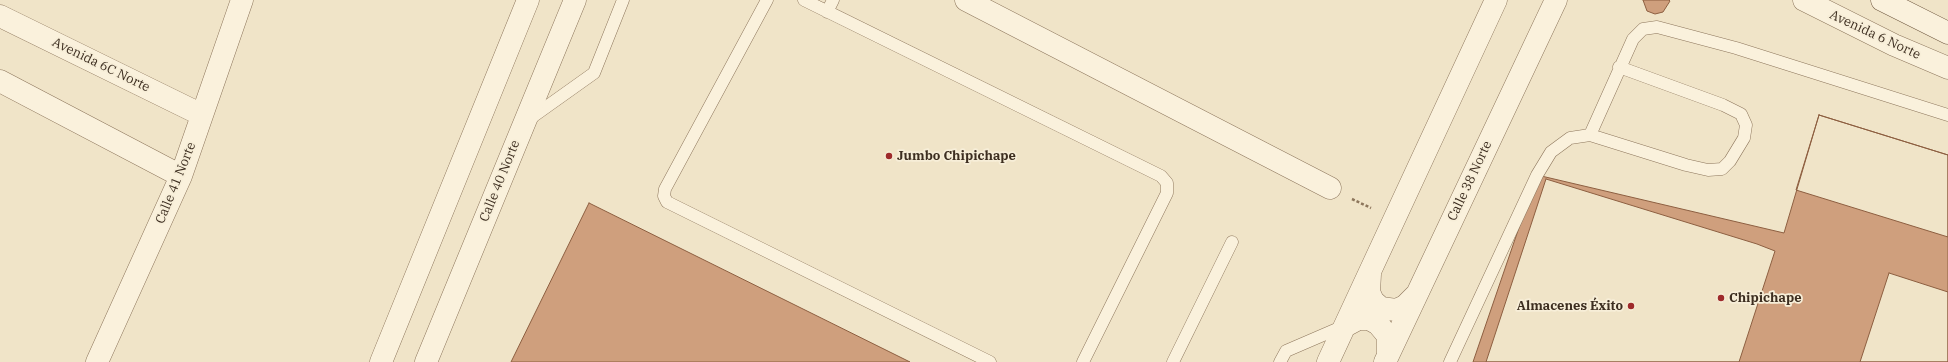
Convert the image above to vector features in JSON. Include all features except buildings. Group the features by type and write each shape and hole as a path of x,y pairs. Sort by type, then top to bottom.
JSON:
{"street":[{"name":"Calle 41 Norte","path":"98,362 181,176 242,0"},
{"path":"380,362 528,0"},
{"name":"Calle 40 Norte","path":"426,362 575,0"},
{"path":"966,0 1330,188"},
{"path":"1328,362 1496,0"},
{"name":"Calle 38 Norte","path":"1387,358 1556,0"},
{"name":"Avenida 6 Norte","path":"1804,0 1894,45 1948,68"},
{"path":"1882,0 1948,33"},
{"name":"Avenida 6C Norte","path":"0,16 202,115"},
{"path":"0,81 181,176"},
{"path":"1370,273 1369,292 1373,301 1381,308 1396,310 1405,306 1416,295"},
{"path":"1345,326 1354,320 1364,318 1378,324 1388,336 1387,358"}],"lane":[{"path":"524,123 594,73 623,0"},
{"path":"767,0 665,189 664,196 667,202 990,362"},
{"path":"804,0 1161,176 1167,183 1168,192 1083,362"},
{"path":"827,12 833,0"},
{"path":"1590,135 1619,67 1633,39 1643,29 1657,27 1736,48 1948,115"},
{"path":"1450,362 1537,175 1551,152 1570,138 1590,135 1686,165 1708,170 1722,169 1730,161 1744,138 1746,126 1741,114 1723,105 1619,67"},
{"path":"1173,362 1232,242"},
{"path":"1280,362 1286,351 1345,326"}],"path":[{"path":"1330,188 1395,220"}],"place":[{"name":"Jumbo Chipichape","path":"889,156"},
{"name":"Chipichape","path":"1721,298"},
{"name":"Almacenes Éxito","path":"1631,306"}]}
